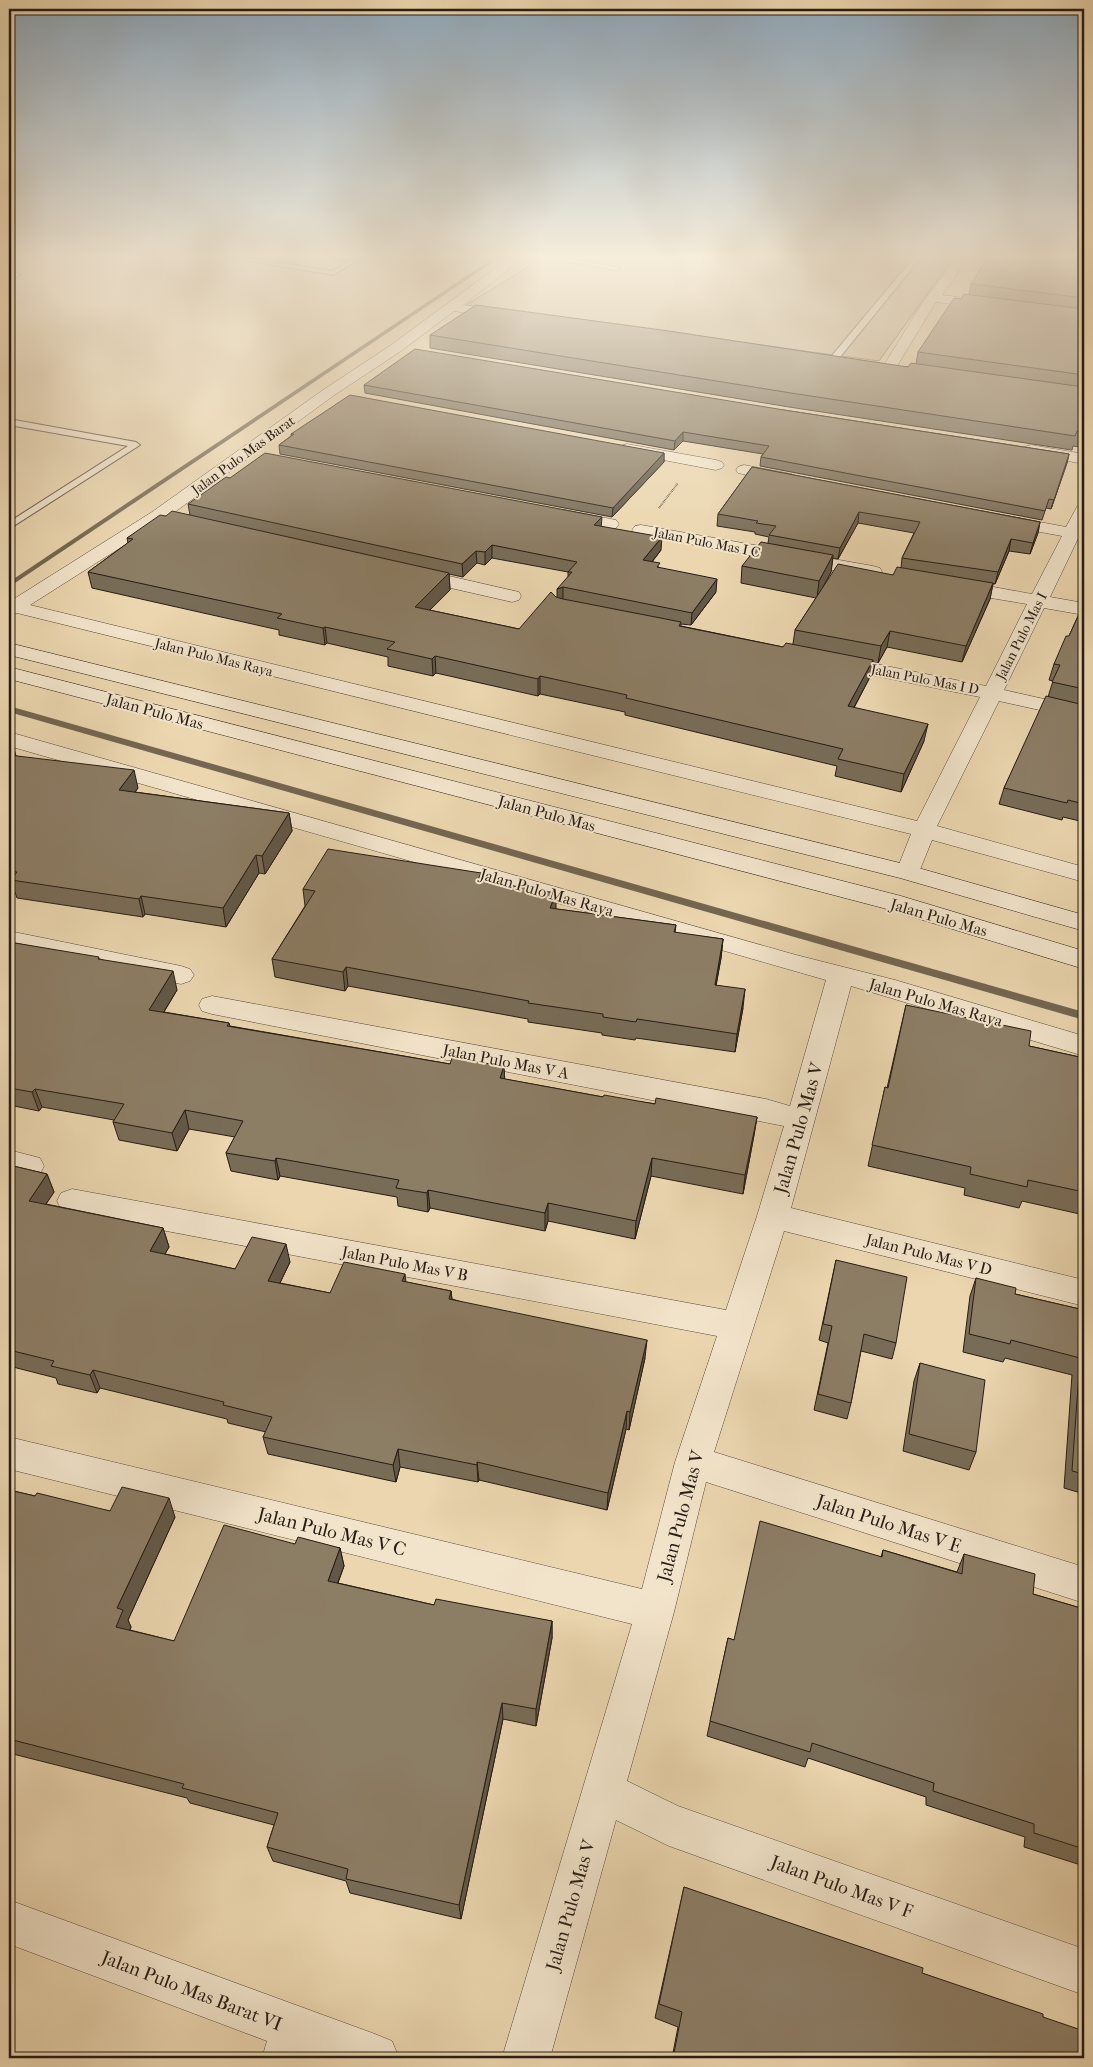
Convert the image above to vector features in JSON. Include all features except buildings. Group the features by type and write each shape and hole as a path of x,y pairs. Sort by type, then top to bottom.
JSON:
{"street":[{"name":"Jalan Pulo Mas Barat","path":"11,609 158,516 328,393 389,352"},
{"path":"889,368 899,352"},
{"path":"828,360 852,363"},
{"path":"870,365 909,371"},
{"path":"328,393 350,398"},
{"path":"610,446 716,465"},
{"path":"1016,448 1084,459"},
{"path":"243,454 262,458"},
{"path":"744,470 802,482"},
{"path":"551,512 610,524"},
{"path":"158,516 177,520"},
{"path":"986,516 1079,523"},
{"name":"Jalan Pulo Mas I","path":"909,869 922,833 1079,523"},
{"name":"Jalan Pulo Mas I C","path":"641,530 886,574"},
{"path":"397,570 512,596"},
{"path":"934,582 1084,608"},
{"name":"Jalan Pulo Mas Raya","path":"11,609 922,833 1084,875"},
{"name":"Jalan Pulo Mas","path":"9,649 909,869 1084,923"},
{"name":"Jalan Pulo Mas I D","path":"816,658 992,692 1084,714"},
{"name":"Jalan Pulo Mas","path":"9,673 892,902 1084,960"},
{"name":"Jalan Pulo Mas Raya","path":"9,739 841,975 886,986 1084,1046"},
{"path":"9,939 181,974"},
{"name":"Jalan Pulo Mas V","path":"526,2058 655,1612 693,1462 773,1216 841,975"},
{"name":"Jalan Pulo Mas V A","path":"212,1005 766,1110 799,1119"},
{"name":"Jalan Pulo Mas V B","path":"72,1201 738,1327"},
{"name":"Jalan Pulo Mas V D","path":"773,1216 1084,1293"},
{"name":"Jalan Pulo Mas V C","path":"9,1453 602,1597 655,1612"},
{"name":"Jalan Pulo Mas V E","path":"693,1462 1084,1585"},
{"name":"Jalan Pulo Mas V F","path":"603,1791 668,1824 1084,1972"},
{"name":"Jalan Pulo Mas Barat VI","path":"9,1922 290,2044 375,2058"}],"lane":[{"path":"828,360 835,352"},
{"path":"9,422 136,445 9,526"}],"path":[{"path":"641,530 696,462"}],"shaded area":[{"path":"816,352 885,352 879,361"}],"waterway":[{"path":"9,585 356,352"},
{"path":"9,709 1084,1016"}]}
